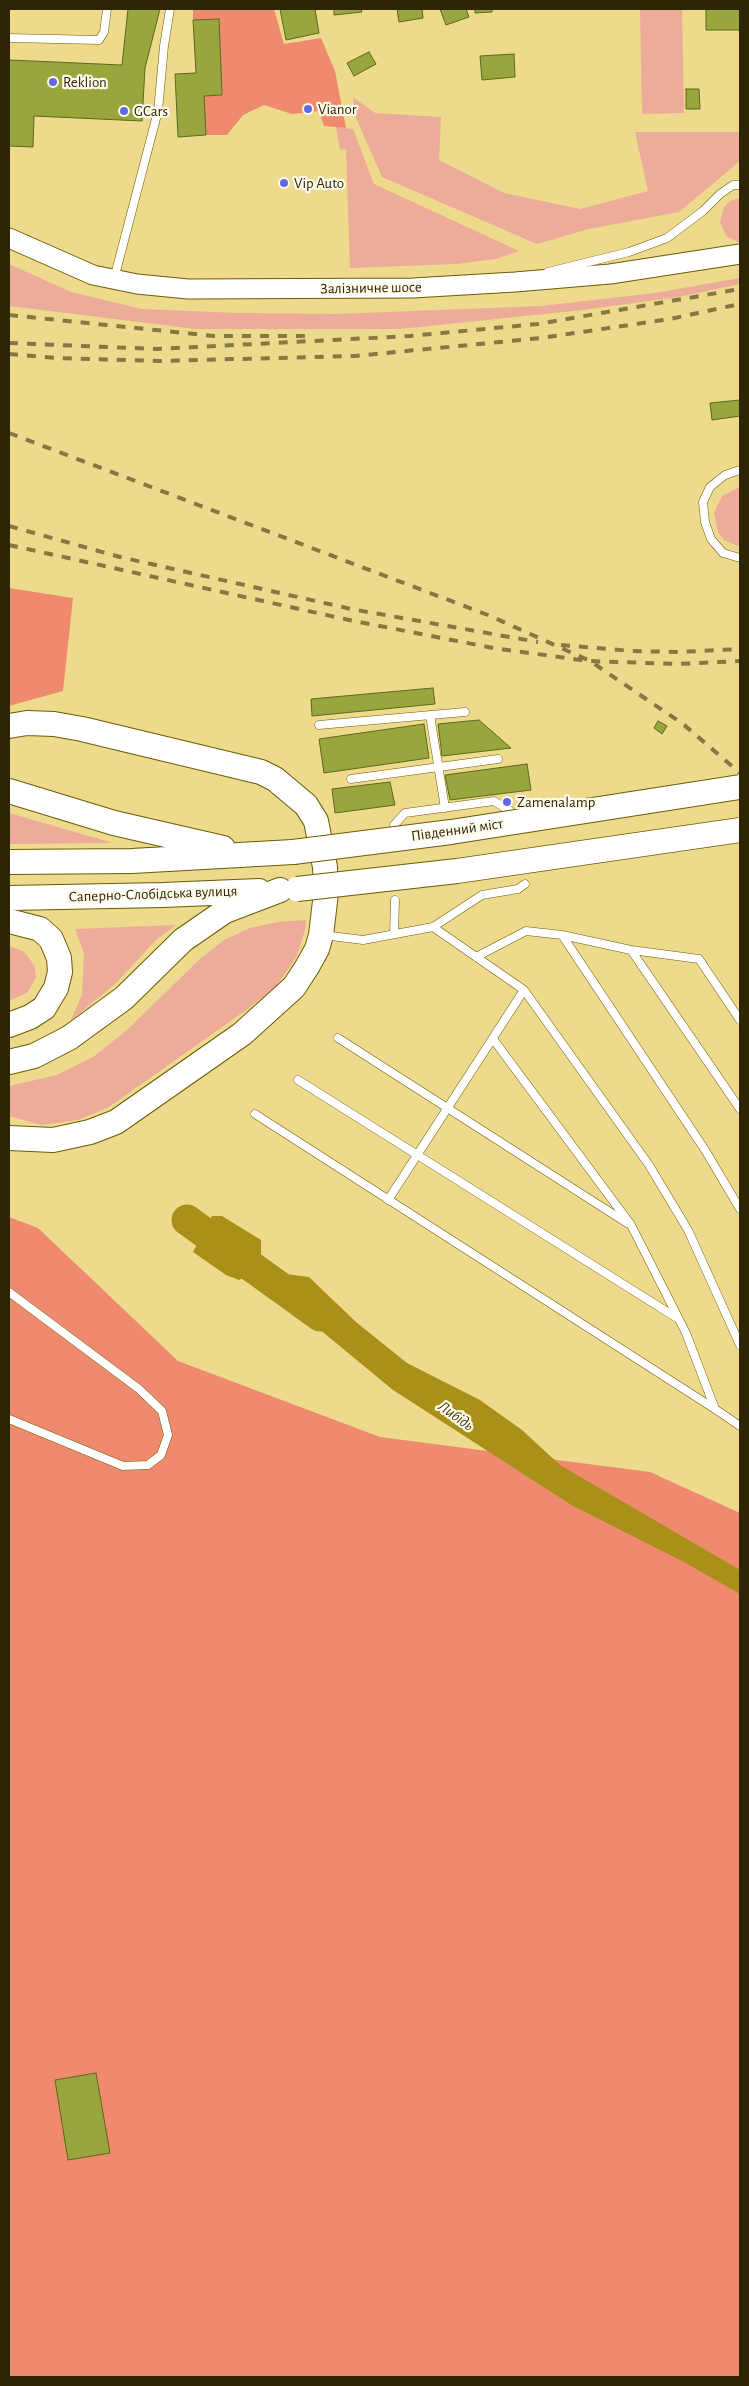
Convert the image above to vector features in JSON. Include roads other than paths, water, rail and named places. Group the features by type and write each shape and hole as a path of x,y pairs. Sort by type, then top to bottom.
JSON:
{"main road":[{"path":"9,726 54,724 82,729 261,772 291,790 306,805 316,821 321,841 326,893 321,935 317,948 298,980 278,1002 242,1034 116,1122 90,1132 53,1140 9,1138"},
{"name":"Південний міст","path":"256,855 293,852 461,830 740,787"},
{"path":"9,791 114,823 256,855"},
{"path":"9,1062 34,1056 69,1038 124,998 190,935 225,911 288,889 457,871 740,830"},
{"path":"9,862 132,861 256,855"},
{"name":"Саперно-Слобідська вулиця","path":"9,898 163,895 288,889"},
{"path":"9,921 40,929 51,939 59,958 60,972 56,988 44,1008 30,1018 9,1025"}],"street":[{"name":"Залізничне шосе","path":"9,238 93,275 137,284 188,289 413,288 515,282 610,274 740,254"}],"lane":[{"path":"9,38 99,40 104,32 107,9"},
{"path":"114,279 158,111 164,46 170,9"},
{"path":"515,282 569,266 629,252 667,238 702,211 720,194 733,185 740,185"},
{"path":"740,470 725,475 710,487 704,502 705,522 711,539 723,553 740,558"},
{"path":"319,725 465,712"},
{"path":"430,715 445,808"},
{"path":"351,779 498,759"},
{"path":"394,825 405,814 494,801 510,811"},
{"path":"321,935 363,940 433,927 482,895 518,888 525,884"},
{"path":"394,934 396,900"},
{"path":"433,927 524,990 649,1165 688,1230 740,1345"},
{"path":"476,957 526,931 562,935 631,950 700,959 740,1020"},
{"path":"562,935 705,1150 740,1209"},
{"path":"631,950 740,1109"},
{"path":"388,1200 524,990"},
{"path":"338,1038 446,1109 631,1225"},
{"path":"493,1039 631,1225 679,1319 715,1409"},
{"path":"298,1080 679,1319"},
{"path":"255,1114 740,1426"},
{"path":"9,1292 139,1389 162,1412 168,1435 161,1455 148,1465 123,1466 9,1419"}],"water":[{"path":"212,1216 222,1216 261,1240 261,1256 250,1274 239,1280 226,1275 193,1252"},
{"path":"285,1274 309,1277 356,1322 407,1363 480,1400 522,1430 560,1465 740,1570 740,1594 682,1561 573,1506 393,1390 284,1300"}],"waterway":[{"name":"Либідь","path":"187,1220 320,1316"}],"railway":[{"path":"9,343 157,349 410,336 538,324 740,289"},
{"path":"9,354 58,358 160,361 355,356 541,338 670,319 740,304"},
{"path":"9,315 214,336 305,336"},
{"path":"9,433 488,615 590,661 683,724 740,773"},
{"path":"9,526 120,557 351,609 538,642"},
{"path":"9,545 349,620 493,648 588,661 678,664 740,661"},
{"path":"561,645 631,651 679,652 740,649"}],"place":[{"name":"Reklion","path":"53,82"},
{"name":"Vianor","path":"308,109"},
{"name":"GCars","path":"124,111"},
{"name":"Vip Auto","path":"284,183"},
{"name":"Zamenalamp","path":"507,802"}]}
